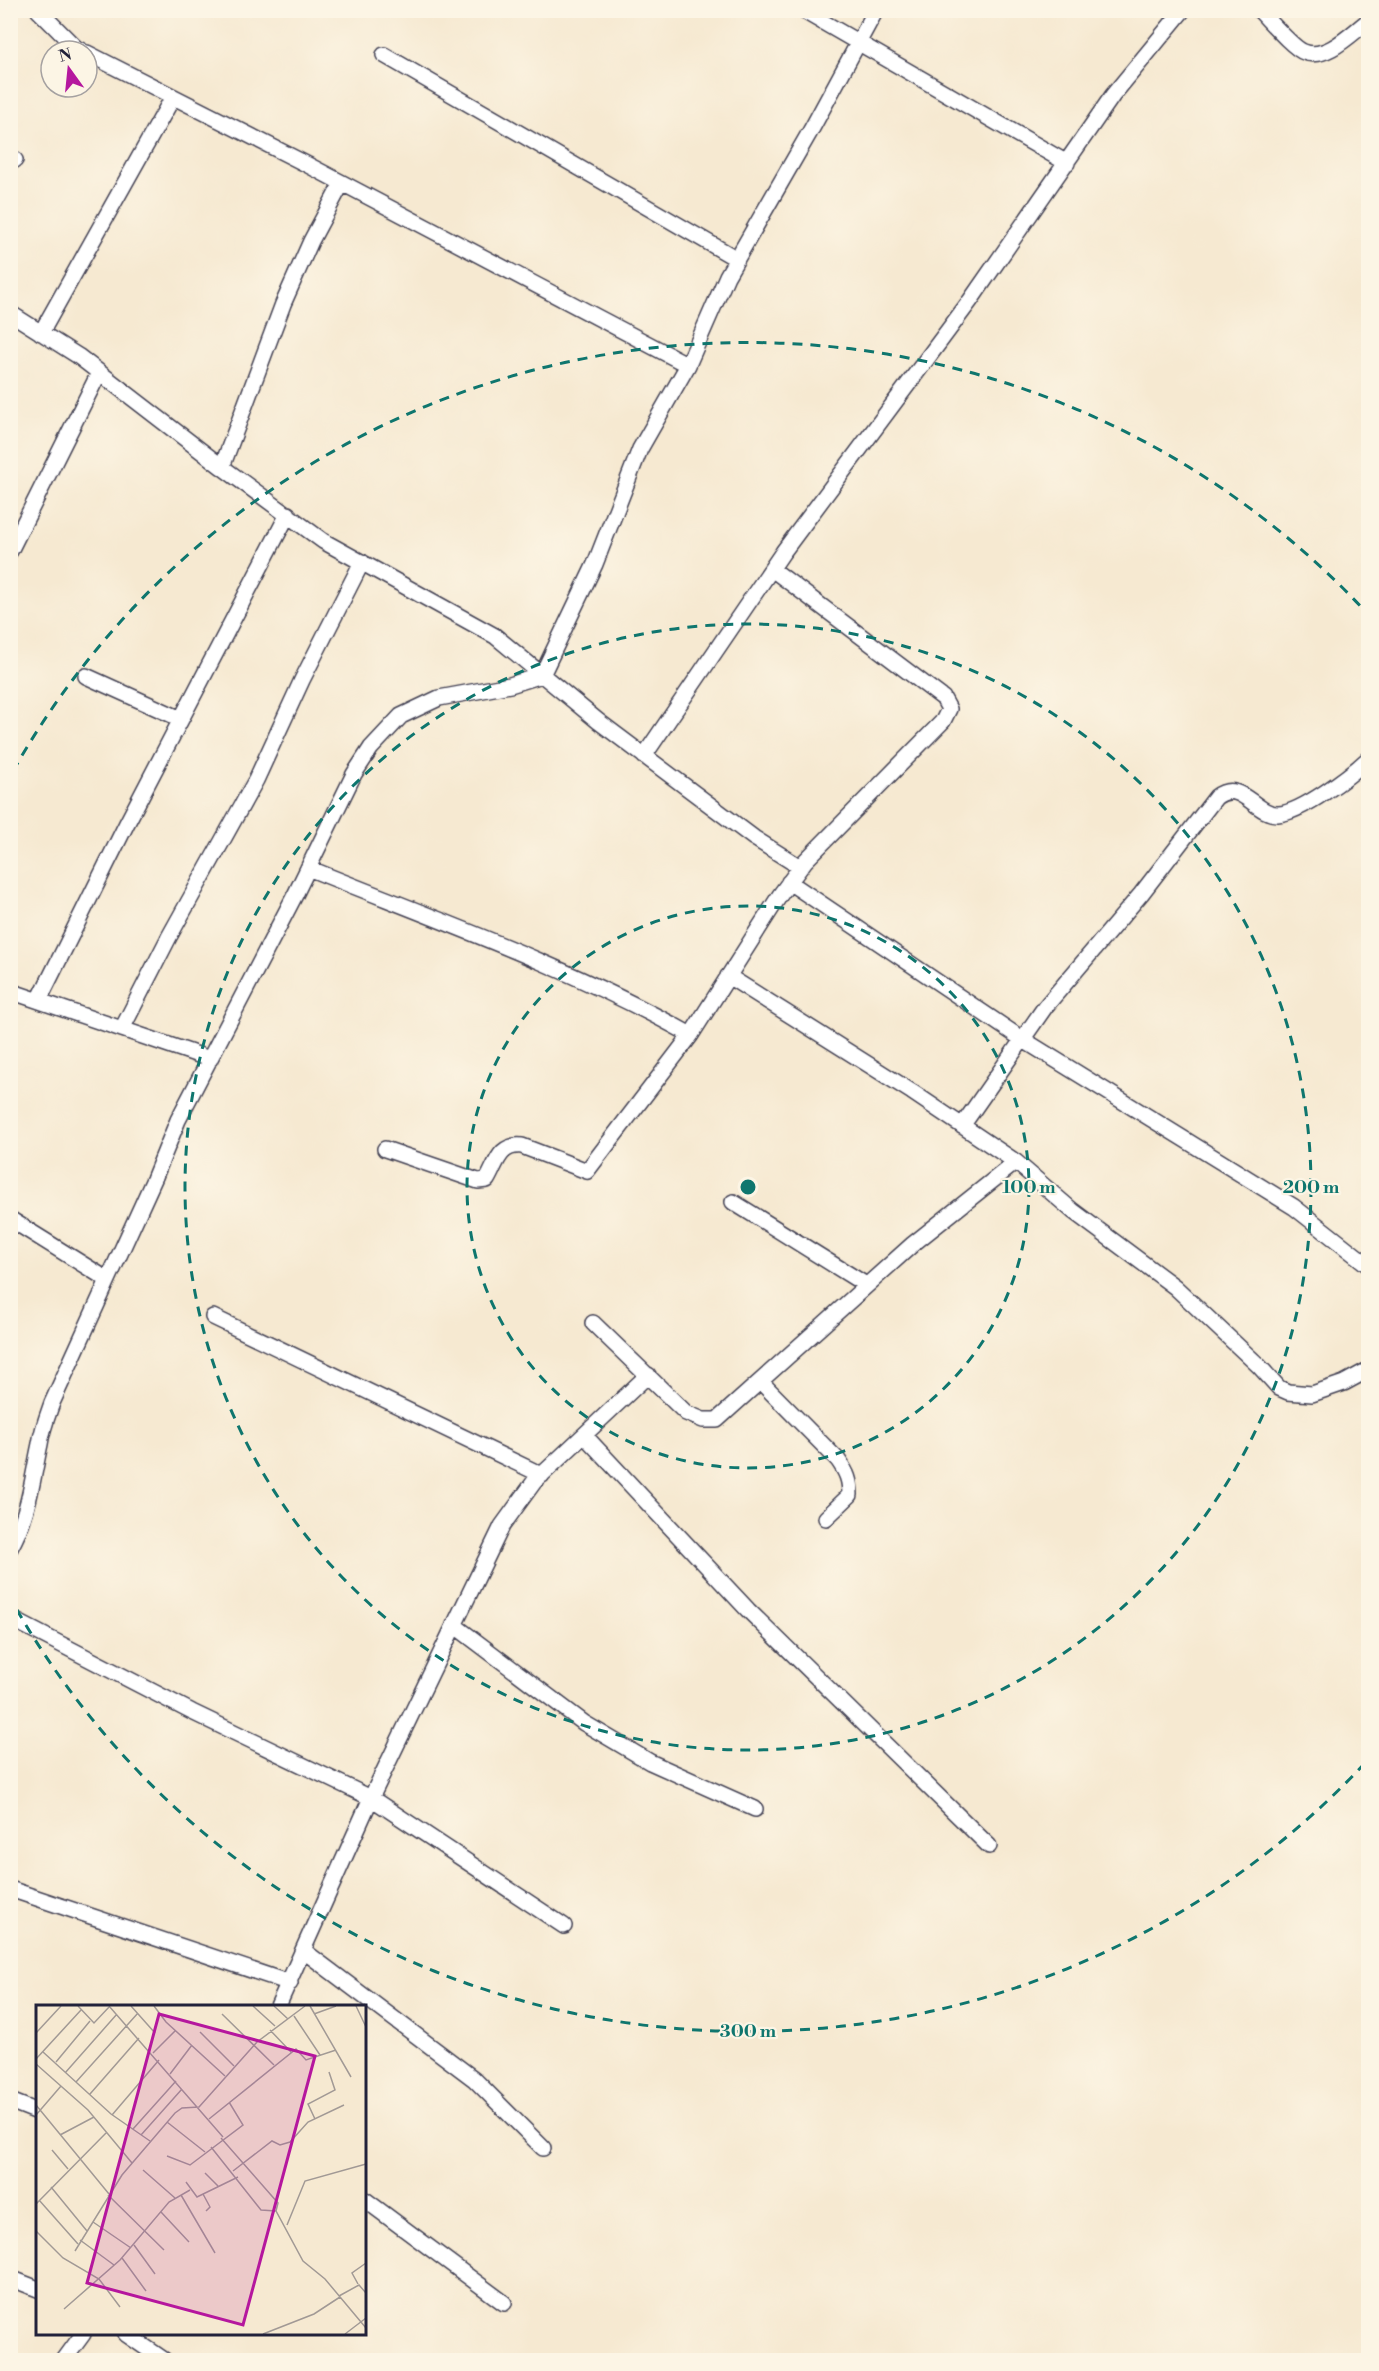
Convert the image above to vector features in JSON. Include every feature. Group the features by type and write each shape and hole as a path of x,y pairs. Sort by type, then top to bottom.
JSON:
{"street":[{"path":"38,10 67,39"},
{"path":"802,10 1067,163"},
{"path":"10,1548 21,1529 28,1507 40,1441 51,1403 171,1135 354,774 371,748 401,716 439,698 510,685 542,675 595,564 640,448 688,365 727,276 812,130 876,10"},
{"path":"1259,10 1302,52 1314,55 1325,51 1368,21"},
{"path":"644,756 772,568 977,291 1113,95 1175,13"},
{"path":"384,56 737,259"},
{"path":"99,59 342,183 688,365"},
{"path":"41,333 173,97"},
{"path":"222,466 282,304 310,241 342,183"},
{"path":"10,313 99,373 323,541 495,636 644,756 754,838 800,867"},
{"path":"10,551 99,373"},
{"path":"39,1000 122,833 288,514"},
{"path":"122,1029 169,937 256,780 302,680 362,562"},
{"path":"385,1149 478,1181 487,1180 504,1149 511,1145 522,1146 587,1170 691,1035 800,867 943,721 949,709 943,698 772,568"},
{"path":"86,676 181,719"},
{"path":"962,1126 1070,975 1141,894 1216,797 1226,792 1242,794 1267,811 1275,814 1286,813 1310,802 1368,759"},
{"path":"308,868 518,952 637,1005 691,1035"},
{"path":"789,882 1023,1039 1294,1208 1368,1265"},
{"path":"728,976 1016,1162 1073,1211 1175,1287 1259,1366 1279,1388 1288,1392 1312,1394 1344,1383 1368,1370"},
{"path":"10,990 210,1059"},
{"path":"593,1323 686,1413 710,1421 723,1417 913,1244 1016,1162"},
{"path":"733,1202 866,1285"},
{"path":"10,1219 108,1280"},
{"path":"213,1317 542,1475"},
{"path":"279,2005 371,1798 502,1526 542,1475 648,1375"},
{"path":"761,1382 838,1460 847,1473 850,1481 850,1496 826,1518"},
{"path":"584,1435 748,1610 989,1846"},
{"path":"10,1618 192,1712 371,1798 564,1926"},
{"path":"454,1625 584,1723 650,1762 755,1809"},
{"path":"10,1889 290,1983"},
{"path":"304,1951 474,2079 543,2148"},
{"path":"10,2101 36,2111"},
{"path":"366,2200 504,2303"},
{"path":"10,2278 36,2288"},
{"path":"64,2361 81,2335"},
{"path":"127,2335 164,2361"}]}
